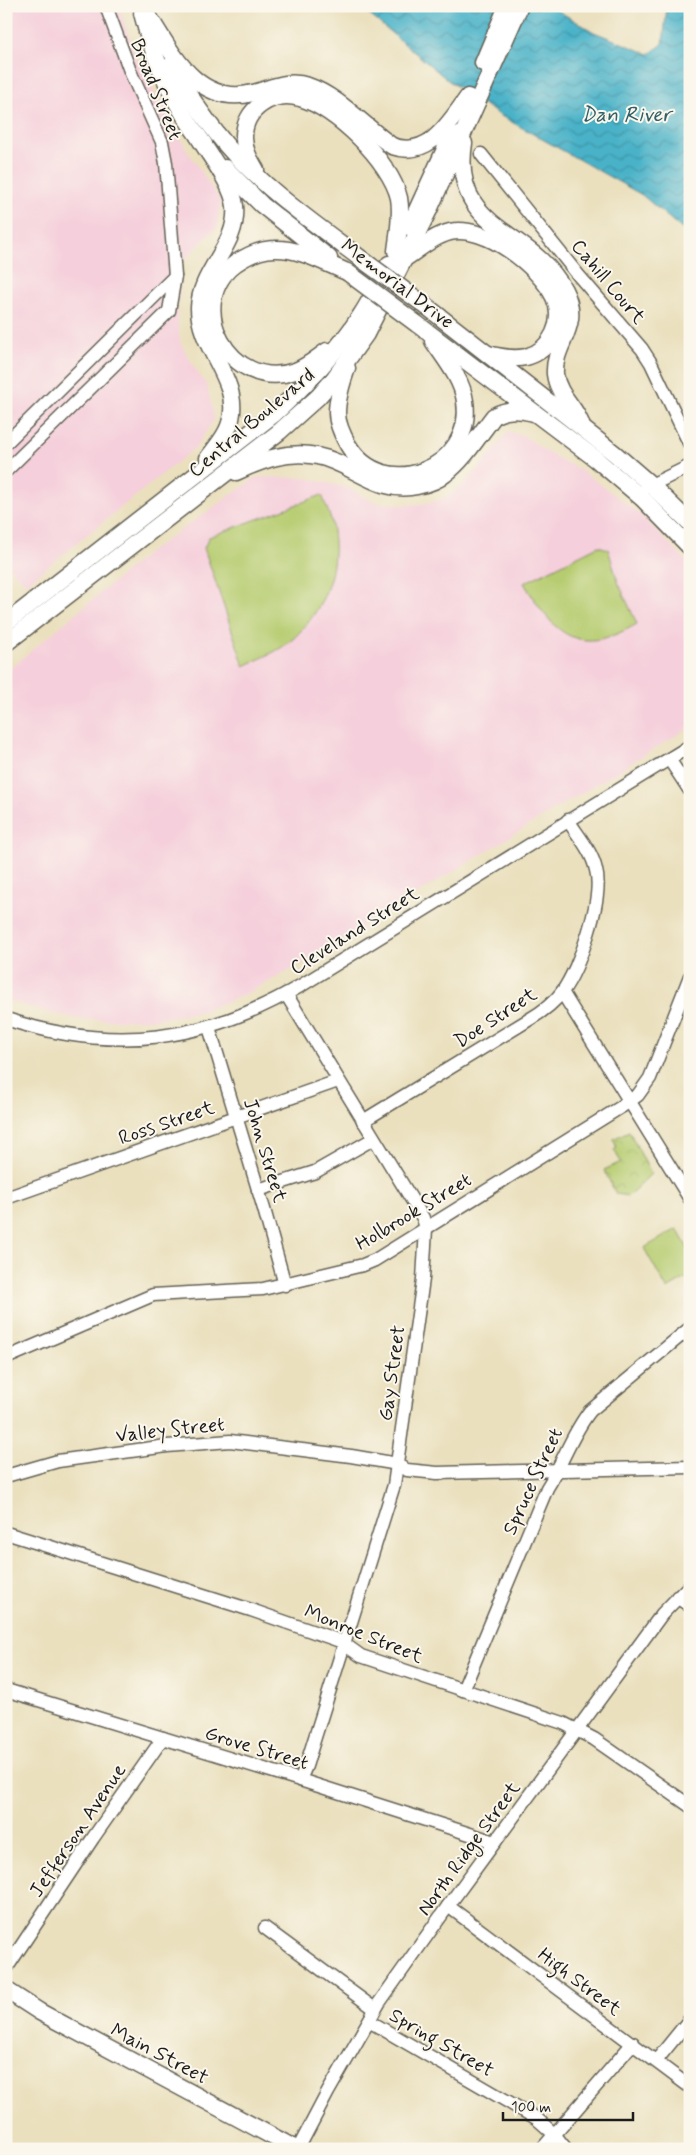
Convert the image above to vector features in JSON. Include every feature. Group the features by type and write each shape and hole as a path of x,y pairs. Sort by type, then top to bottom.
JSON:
{"main road":[{"path":"141,6 188,74 206,87 228,95 253,92 284,83 309,86 344,108 392,146 399,149 418,148 436,138 468,98"},
{"name":"Memorial Drive","path":"141,6 148,36 169,88 198,136 238,183 262,205 346,272 534,413 635,492 690,547"},
{"name":"Memorial Drive","path":"141,6 159,44 194,102 241,162 262,181 364,261 426,306 535,393 582,427 651,485 690,523"},
{"name":"Central Boulevard","path":"6,643 296,417 333,380 366,334 507,6"},
{"name":"Central Boulevard","path":"6,623 273,415 295,395 344,340 400,256 467,128 520,6"},
{"path":"262,181 250,159 244,139 247,124 255,109 264,102 281,97 299,98 311,102 350,129 387,172 395,187 400,207 400,256 450,232 472,232 483,235 507,249 535,272 548,287 557,307 557,323 555,332 543,348 526,357 517,358 488,354"},
{"path":"467,128 463,166 464,183 472,202 492,223 522,244 551,270 566,292 570,308 570,325 558,354 555,373 562,395 582,427"},
{"path":"195,475 222,440 231,420 231,396 221,369 205,340 199,310 202,288 209,272 231,235 235,216 232,196 198,136"},
{"path":"344,340 295,371 282,374 260,372 242,364 230,354 222,343 214,325 212,305 219,284 225,274 242,259 263,250 285,249 346,272"},
{"path":"352,354 343,380 337,414 345,440 358,457 377,470 395,475 413,474 437,465 452,451 462,434 466,412 462,390 455,374 421,328"},
{"path":"213,482 268,459 297,454 324,458 376,483 390,487 412,487 427,484 445,474 466,453 494,416 508,410 534,413"},
{"name":"Main Street","path":"6,1990 40,2012 297,2149"}],"street":[{"name":"Broad Street","path":"6,471 169,310 175,276 166,164 162,142 130,71 106,6"},
{"name":"Cahill Court","path":"481,154 579,276 642,349 651,363 690,445"},
{"path":"6,444 155,298 175,276"},
{"path":"635,492 690,466"},
{"name":"Cleveland Street","path":"6,1019 57,1033 109,1039 161,1036 209,1027 233,1020 286,994 690,746"},
{"path":"669,759 690,791"},
{"name":"Doe Street","path":"363,1121 530,1020 544,1010 562,992 572,973 583,944 598,894 598,880 593,860 568,820"},
{"name":"Holbrook Street","path":"6,1358 153,1295 263,1289 363,1265 374,1260 631,1101 644,1088 650,1078 690,976"},
{"path":"562,992 690,1199"},
{"name":"Gay Street","path":"286,994 423,1218 426,1229 423,1279 394,1485 300,1780"},
{"name":"John Street","path":"209,1027 285,1285"},
{"name":"Ross Street","path":"6,1198 338,1081"},
{"path":"258,1190 315,1172 373,1138"},
{"name":"Spruce Street","path":"463,1690 547,1488 558,1471 573,1434 590,1411 690,1328"},
{"name":"Valley Street","path":"6,1476 58,1461 214,1441 262,1444 366,1458 398,1465 408,1470 452,1474 663,1466 690,1467"},
{"name":"Monroe Street","path":"6,1533 225,1601 344,1643 361,1656 578,1729 690,1806"},
{"name":"North Ridge Street","path":"297,2149 375,2009 662,1614 690,1585"},
{"path":"677,1597 690,1606"},
{"name":"Grove Street","path":"6,1690 495,1842"},
{"name":"Jefferson Avenue","path":"6,1968 163,1738"},
{"name":"High Street","path":"448,1906 690,2087"},
{"path":"265,1928 375,2009"},
{"path":"656,2061 690,2019"},
{"name":"Spring Street","path":"369,2021 536,2118 554,2134 566,2149"},
{"path":"542,2149 633,2043"}],"shaded area":[{"path":"6,6 119,6 138,63 188,152 221,201 217,227 183,261 177,313 180,342 195,369 207,385 214,419 196,447 26,584 6,564"},
{"path":"508,432 523,435 548,453 582,471 600,484 642,516 690,565 690,727 300,965 241,996 205,1010 182,1015 154,1019 120,1020 79,1019 6,1000 6,672 148,553 257,477 306,478 348,488 373,502 400,505 423,504 443,499 461,486 477,471"}],"green space":[{"path":"322,495 333,531 334,561 327,589 321,603 313,616 289,643 244,666 204,548 209,537"},
{"path":"598,546 608,549 618,582 637,624 616,634 598,639 583,640 570,636 558,628 546,616 524,583"},
{"path":"629,1131 651,1174 628,1196 616,1194 604,1170 621,1162 614,1150 617,1148 613,1139"},
{"path":"677,1229 690,1252 690,1276 667,1289 644,1248"}],"water":[{"name":"Dan River","path":"359,6 550,6 594,32 649,54 663,44 667,6 690,6 690,32 687,41 690,60 690,233 682,229 642,195 501,116 449,81"}]}
